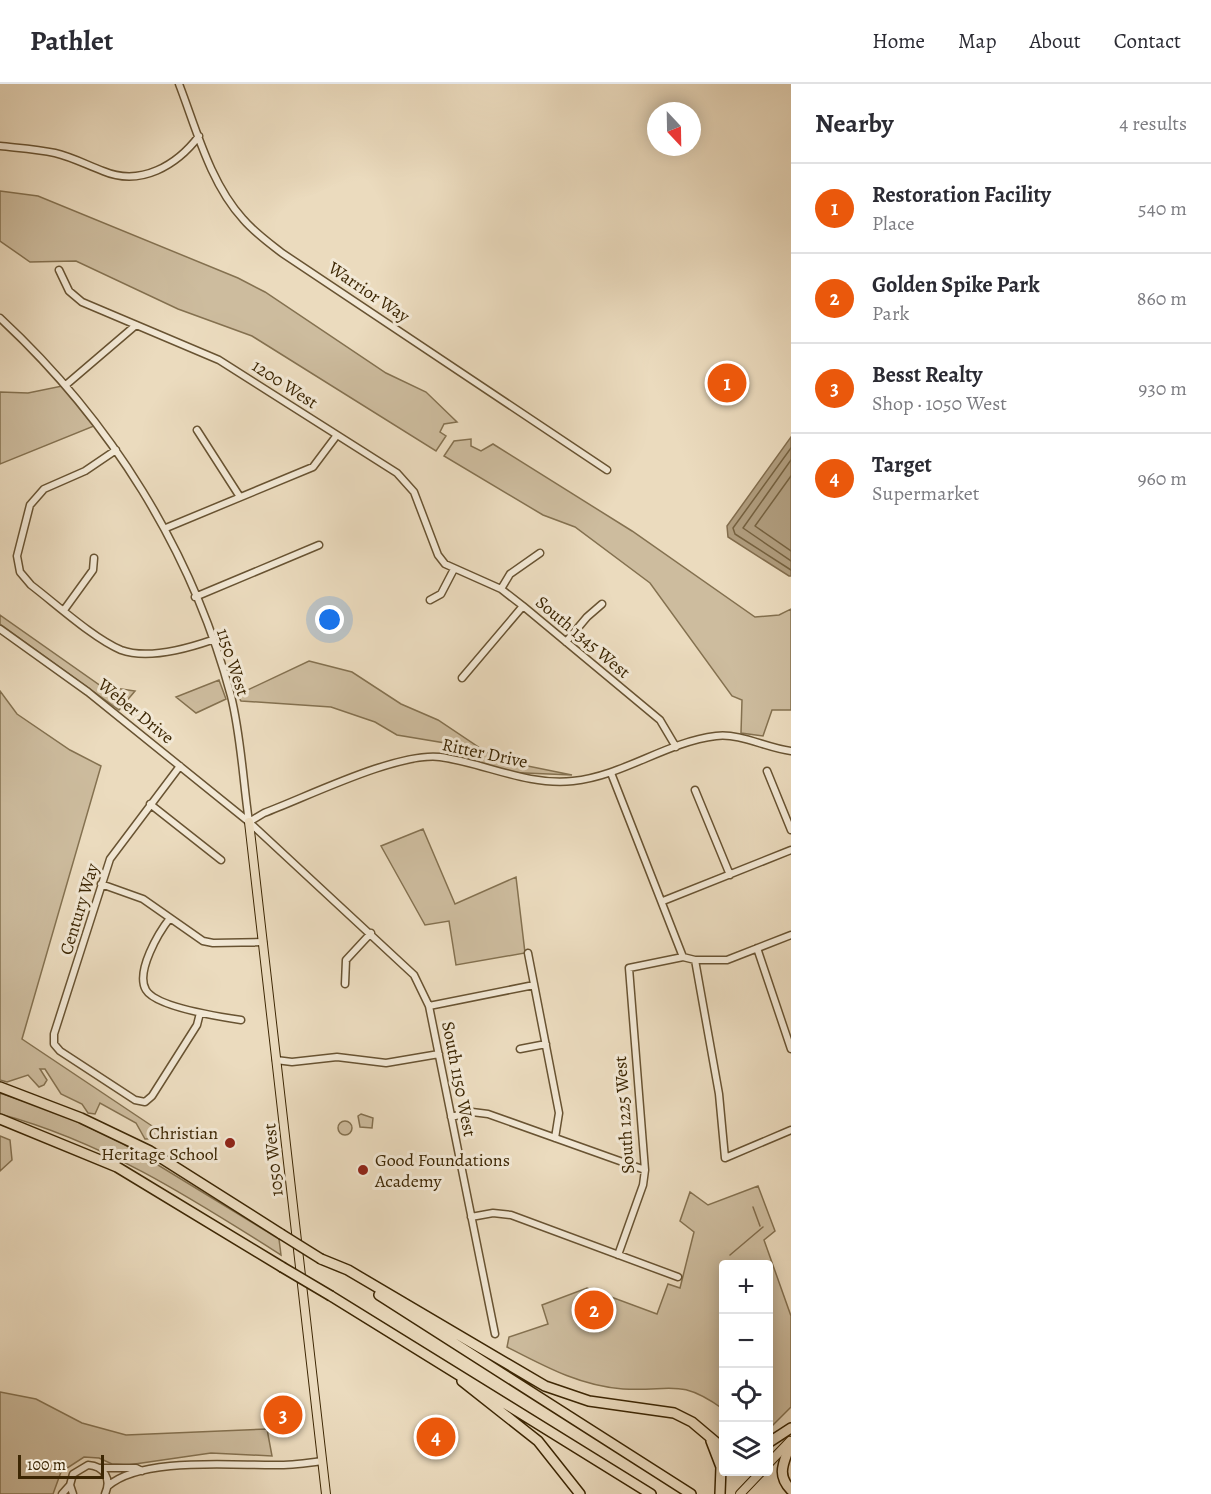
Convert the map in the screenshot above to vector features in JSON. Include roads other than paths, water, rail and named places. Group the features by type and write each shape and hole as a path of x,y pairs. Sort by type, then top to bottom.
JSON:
{"highway":[{"path":"0,1087 81,1118 150,1151 691,1494"},
{"path":"0,1119 117,1167 447,1366 651,1494"},
{"path":"321,1259 348,1270 557,1392 594,1402 674,1413 693,1422 719,1446"},
{"path":"447,1366 467,1385 538,1441 580,1494"},
{"path":"773,1440 791,1428"},
{"path":"708,1437 719,1460 720,1494"},
{"path":"791,1441 781,1476 791,1490"}],"main road":[{"name":"1050 West","path":"249,822 326,1494"},
{"path":"773,1459 791,1441"},
{"path":"740,1494 757,1476"}],"street":[{"name":"Warrior Way","path":"179,84 224,192 242,218 258,234 282,253 607,470"},
{"path":"0,146 56,153 104,172 136,176 170,165 186,153 199,136"},
{"name":"1200 West","path":"59,270 69,291 82,302 219,360 405,480 414,492 438,555 445,564 454,569"},
{"name":"1150 West","path":"0,318 67,384 116,450 166,528 212,640 231,697 249,822"},
{"path":"67,384 136,325"},
{"path":"196,430 240,497"},
{"path":"166,528 313,467 337,435"},
{"path":"116,450 85,471 44,489 30,505 17,556 20,572 31,585 122,651 150,653 187,648 212,640"},
{"path":"195,597 319,545"},
{"path":"501,589 510,574 540,554"},
{"path":"64,610 93,570 94,558"},
{"path":"430,600 441,594 454,569"},
{"name":"South 1345 West","path":"454,569 501,589 660,720 676,747"},
{"path":"566,642 587,617 602,604"},
{"path":"462,678 522,606"},
{"name":"Weber Drive","path":"0,629 88,692 249,822"},
{"name":"Ritter Drive","path":"249,822 264,813 403,759 439,757 510,776 570,782 611,773 676,747 703,739 730,736 791,751"},
{"name":"Century Way","path":"180,766 113,853 101,884 73,982 54,1034 54,1044 60,1052 135,1100 145,1102 152,1096 196,1025 200,1013"},
{"path":"767,771 791,830"},
{"path":"611,773 683,957 695,960 727,960 791,935"},
{"path":"695,790 729,875"},
{"path":"150,804 221,860"},
{"path":"249,822 414,975 429,1006 534,984"},
{"path":"663,901 791,850"},
{"path":"101,884 143,899 202,941 213,943 263,942"},
{"path":"170,918 153,944 143,978 145,989 152,996 200,1013 241,1020"},
{"path":"345,984 346,960 371,933"},
{"path":"757,948 791,1049"},
{"path":"528,952 560,1113 555,1138"},
{"name":"South 1225 West","path":"618,1255 643,1185 645,1170 629,968 683,957"},
{"path":"695,960 717,1083 725,1158 791,1130"},
{"name":"South 1150 West","path":"429,1006 495,1334"},
{"path":"520,1049 546,1044"},
{"path":"276,1060 292,1062 337,1057 386,1063 439,1054"},
{"path":"451,1117 472,1112 488,1114 645,1170"},
{"path":"471,1217 493,1213 511,1215 678,1277"},
{"path":"105,1494 108,1486 116,1479 142,1471 219,1462 281,1465 322,1461"},
{"path":"62,1494 70,1485 73,1474 82,1466 142,1471"},
{"path":"99,1468 106,1476 108,1486"},
{"path":"70,1485 73,1494"}],"water":[{"path":"791,437 791,576 789,576 728,537 727,526"}],"waterway":[{"path":"753,1207 760,1226"},
{"path":"730,1255 763,1227"}],"place":[{"name":"Restoration Facility","path":"727,383"},
{"name":"Christian Heritage School","path":"230,1143"},
{"name":"Good Foundations Academy","path":"363,1170"},
{"name":"Golden Spike Park","path":"594,1310"},
{"name":"Besst Realty","path":"283,1415"},
{"name":"Target","path":"436,1437"}]}
